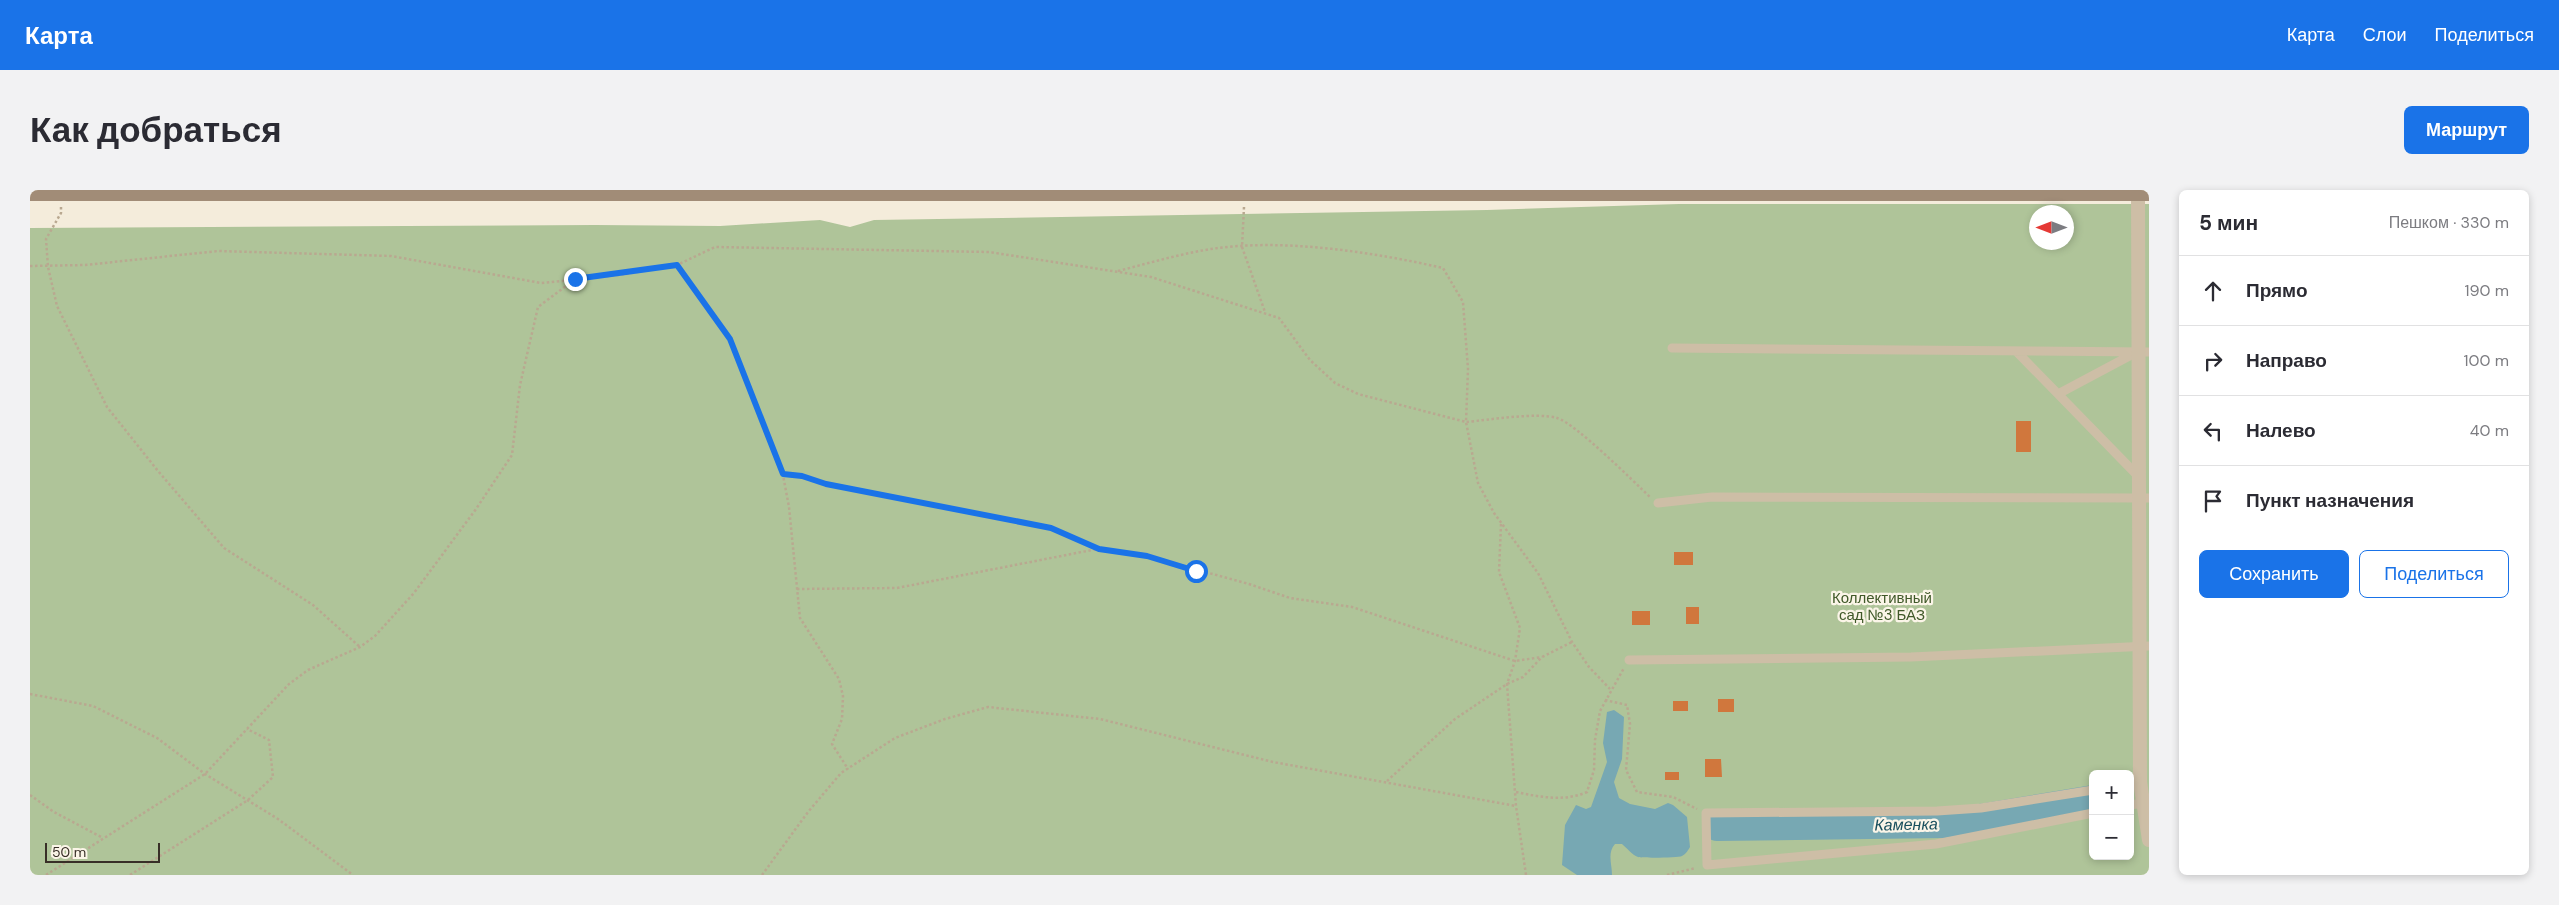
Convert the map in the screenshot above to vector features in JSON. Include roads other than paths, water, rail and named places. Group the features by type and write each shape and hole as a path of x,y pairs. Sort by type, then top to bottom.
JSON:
{"main road":[{"path":"30,194 2143,194"}],"street":[{"path":"2143,194 2143,352 2138,476 2143,498 2144,646 2135,783 2137,804 2149,840"}],"lane":[{"path":"1672,348 2143,352"},
{"path":"2016,351 2138,476"},
{"path":"2058,394 2143,352"},
{"path":"1658,503 1712,498 2143,498"},
{"path":"1630,660 1911,657 2144,646"},
{"path":"2089,791 1981,808 1937,811 1706,813 1707,865 1936,844 2089,814"}],"water":[{"path":"1614,710 1624,717 1622,759 1614,782 1619,798 1630,804 1655,809 1668,803 1673,805 1687,817 1690,847 1682,856 1646,858 1636,856 1622,844 1615,844 1611,851 1612,875 1577,875 1562,865 1565,825 1576,805 1586,809 1591,807 1607,762 1603,743 1607,712"}],"waterway":[{"name":"Каменка","path":"1717,827 1944,824 2089,800"}],"park label":[{"name":"Коллективный сад №3 БАЗ","path":"1882,606"}]}
